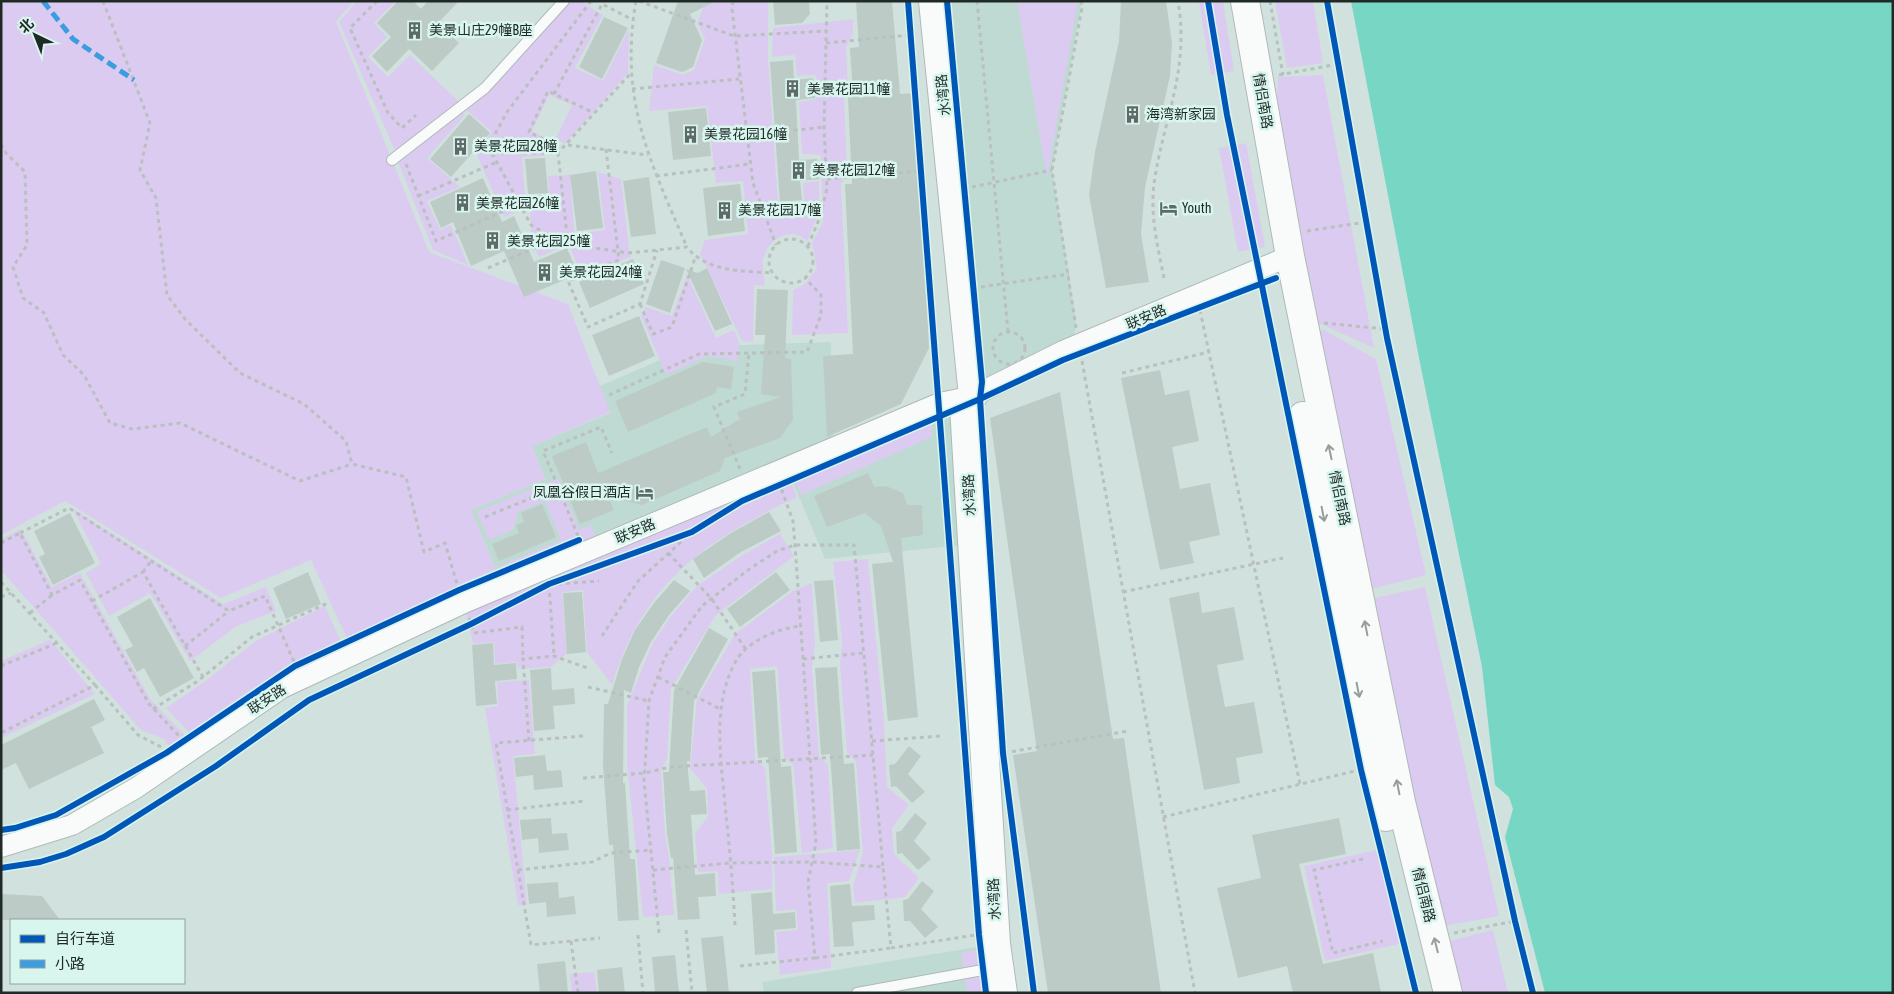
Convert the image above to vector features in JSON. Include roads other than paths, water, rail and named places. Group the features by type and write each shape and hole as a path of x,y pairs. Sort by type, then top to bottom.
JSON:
{"main road":[{"name":"水湾路","path":"933,1 973,396 964,406 995,976"},
{"name":"情侣南路","path":"1228,1 1283,253 1374,767 1430,993"},
{"name":"情侣南路","path":"1245,1 1271,77 1283,253 1304,327 1401,802 1448,993"}],"street":[{"name":"联安路","path":"1,847 72,825 136,788 282,688 460,593 747,485 940,403 973,396 1283,253"}],"lane":[{"path":"392,160 485,88 564,1"},
{"path":"857,993 995,976"}],"place":[{"name":"美景山庄29幢B座","path":"415,30"},
{"name":"美景花园11幢","path":"793,89"},
{"name":"海湾新家园","path":"1132,114"},
{"name":"美景花园16幢","path":"690,134"},
{"name":"美景花园28幢","path":"460,146"},
{"name":"美景花园12幢","path":"798,170"},
{"name":"美景花园26幢","path":"462,203"},
{"name":"Youth","path":"1168,208"},
{"name":"美景花园17幢","path":"724,210"},
{"name":"美景花园25幢","path":"493,241"},
{"name":"美景花园24幢","path":"545,272"},
{"name":"凤凰谷假日酒店","path":"645,492"}]}
